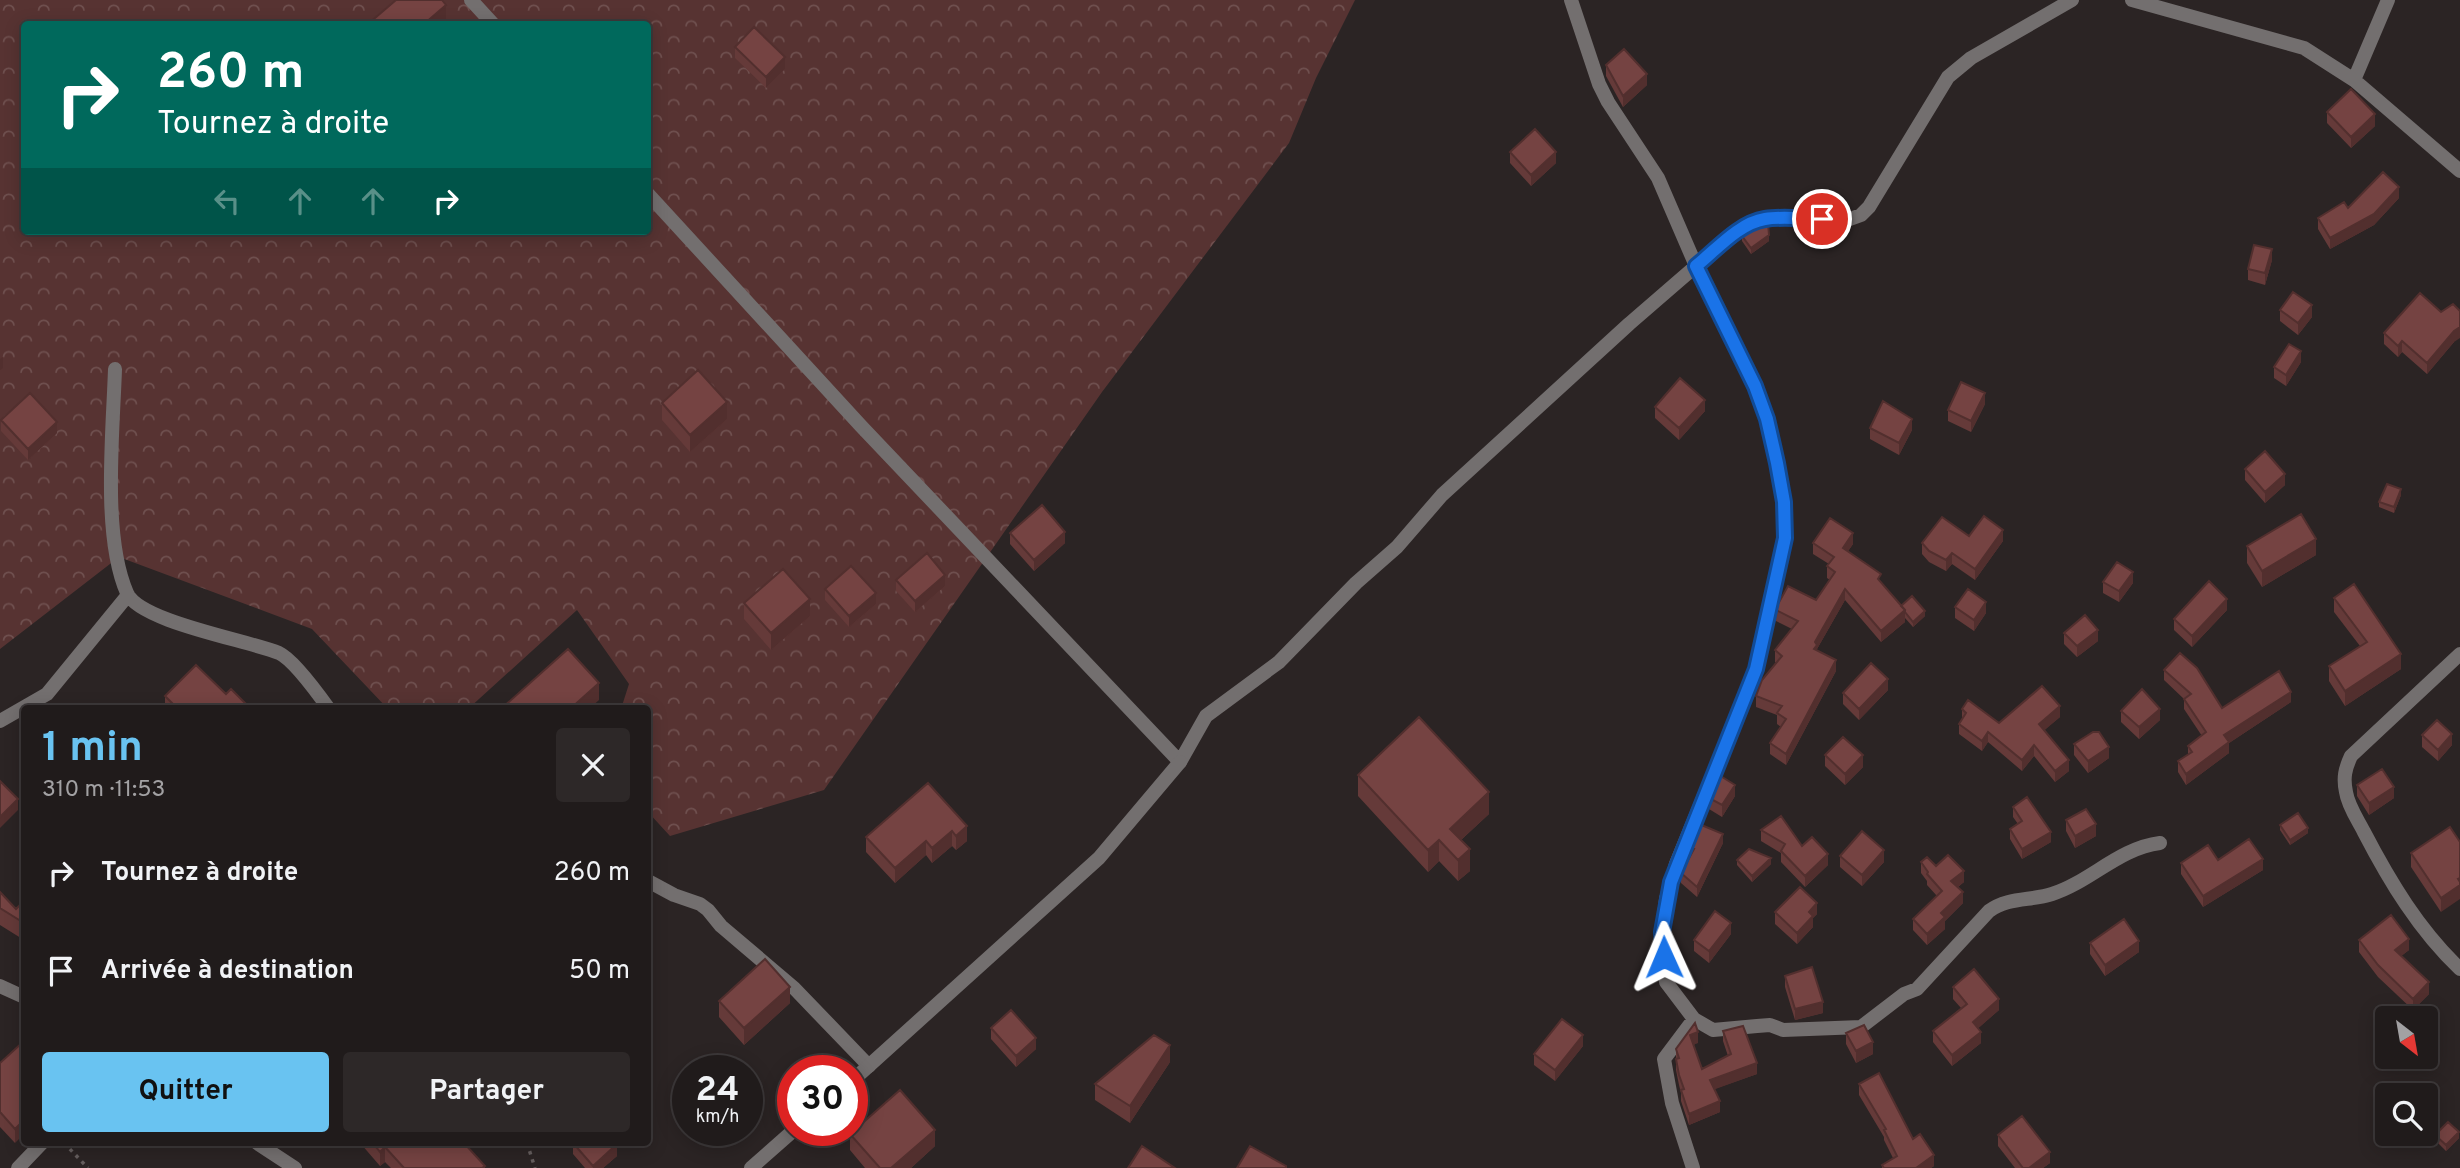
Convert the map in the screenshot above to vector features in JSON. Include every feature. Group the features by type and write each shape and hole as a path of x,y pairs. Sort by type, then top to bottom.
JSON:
{"street":[{"path":"471,0 490,21"},
{"path":"1571,0 1599,84 1658,178 1696,266 1755,386 1767,419 1780,476 1785,538 1756,669 1676,864 1666,899 1662,932 1666,982 1694,1019 1713,1030 1757,1026 1783,1030 1861,1027 1904,994 1917,989 1998,904 2049,895 2133,850 2160,843"},
{"path":"651,883 708,910 721,926 794,988 869,1066 1099,858 1180,762 1206,716 1279,662 1356,583 1397,547 1442,495 1629,324 1744,227 1756,221 1850,219 1861,215 1869,207 1948,77 1971,58 2072,0"},
{"path":"2132,0 2292,43 2316,54 2354,80 2460,171"},
{"path":"2354,80 2389,0"},
{"path":"651,197 860,426 1180,762"},
{"path":"115,369 111,525 128,595 150,612 281,654 326,705"},
{"path":"28,705 47,694 128,595"},
{"path":"2460,654 2351,756 2344,772 2346,795 2384,871 2420,925 2460,969"},
{"path":"0,721 21,709"},
{"path":"0,986 21,996"},
{"path":"1693,1168 1672,1103 1664,1059 1694,1019"},
{"path":"751,1168 777,1145"},
{"path":"18,1168 39,1146"},
{"path":"262,1146 295,1168"}],"path":[{"path":"67,1146 88,1168"},
{"path":"528,1146 535,1168"}],"green space":[{"path":"0,0 1355,0 1316,78 1289,143 1102,392 824,790 670,836 651,815 651,705 622,705 629,684 577,610 472,705 384,705 312,629 119,557 0,649"}],"building":[{"path":"396,0 442,0 446,5 427,21 372,21"},
{"path":"754,27 785,57 766,77 735,47"},
{"path":"1624,49 1647,74 1623,96 1606,65"},
{"path":"2351,89 2375,114 2351,137 2327,112"},
{"path":"1535,129 1556,152 1531,175 1510,152"},
{"path":"2383,172 2399,187 2374,214 2330,238 2318,218 2344,202 2348,208"},
{"path":"1768,223 1769,235 1751,248 1742,236 1749,230"},
{"path":"2254,245 2272,249 2265,273 2248,269"},
{"path":"2293,292 2312,305 2298,323 2280,310"},
{"path":"2420,293 2441,312 2453,304 2460,311 2460,327 2427,363 2402,341 2398,346 2384,333"},
{"path":"2289,344 2301,351 2286,375 2274,367"},
{"path":"698,370 727,402 690,435 662,403"},
{"path":"1680,378 1705,400 1679,428 1655,407"},
{"path":"1961,382 1985,393 1971,421 1948,410"},
{"path":"30,393 57,422 28,449 1,420"},
{"path":"1883,401 1912,419 1899,443 1870,428"},
{"path":"2265,451 2285,474 2265,492 2245,469"},
{"path":"2387,484 2401,489 2394,507 2379,502"},
{"path":"1042,505 1065,532 1034,560 1010,533"},
{"path":"2301,514 2316,539 2262,571 2247,546"},
{"path":"1984,516 2003,530 1975,569 1952,553 1946,560 1929,551 1922,543 1942,517 1969,536"},
{"path":"1830,518 1853,533 1843,548 1881,574 1878,579 1905,610 1881,631 1845,589 1815,642 1817,645 1814,649 1836,660 1786,754 1770,743 1786,719 1777,713 1782,706 1756,696 1762,680 1782,656 1775,650 1798,621 1776,610 1788,586 1816,600 1835,572 1827,566 1834,557 1813,543"},
{"path":"927,553 945,575 915,601 896,580"},
{"path":"2117,562 2133,572 2119,591 2103,582"},
{"path":"851,566 876,593 849,616 825,589"},
{"path":"783,569 810,599 771,633 744,603"},
{"path":"2209,581 2227,599 2192,636 2174,619"},
{"path":"2354,584 2401,654 2345,691 2329,666 2367,642 2334,598"},
{"path":"1968,589 1986,602 1974,620 1955,607"},
{"path":"1912,596 1925,611 1913,622 1901,606"},
{"path":"2085,615 2098,630 2077,646 2064,633"},
{"path":"568,649 599,683 574,705 505,705"},
{"path":"2180,653 2197,668 2222,708 2279,671 2291,692 2224,735 2229,742 2186,774 2178,761 2192,752 2188,746 2206,732 2184,699 2191,694 2164,670"},
{"path":"1871,663 1888,679 1859,709 1843,693"},
{"path":"196,665 226,694 231,689 247,705 174,705 165,696"},
{"path":"2042,686 2060,706 2039,724 2069,760 2055,771 2034,745 2022,760 1988,732 1982,741 1959,724 1966,713 1962,709 1968,700 1999,723"},
{"path":"2142,689 2160,709 2139,727 2121,711"},
{"path":"1419,717 1489,792 1450,829 1470,849 1458,860 1439,840 1428,850 1358,775"},
{"path":"2437,720 2452,734 2438,750 2422,735"},
{"path":"2093,732 2099,732 2109,747 2088,761 2074,744"},
{"path":"1843,737 1863,755 1845,774 1825,755"},
{"path":"2382,769 2394,787 2369,803 2357,785"},
{"path":"1719,775 1735,785 1722,805 1709,798"},
{"path":"0,781 18,799 0,817"},
{"path":"928,783 967,826 956,836 952,831 932,848 926,841 895,868 866,837"},
{"path":"2027,797 2051,832 2022,849 2010,829 2022,821 2013,807"},
{"path":"2086,809 2096,824 2075,836 2066,820"},
{"path":"2298,813 2308,828 2290,840 2280,825"},
{"path":"1781,816 1802,846 1812,837 1828,854 1805,876 1781,851 1785,844 1761,830"},
{"path":"1699,824 1723,834 1697,887 1681,873 1694,849 1689,848"},
{"path":"2450,827 2460,842 2460,885 2441,898 2411,853"},
{"path":"1862,831 1884,850 1862,875 1840,856"},
{"path":"2249,839 2263,859 2203,896 2181,863 2208,845 2218,860"},
{"path":"1749,849 1771,858 1752,876 1737,860"},
{"path":"1948,855 1964,871 1951,881 1963,892 1941,913 1945,917 1927,934 1913,919 1942,891 1927,874 1921,862 1927,857 1936,866"},
{"path":"1800,887 1817,903 1809,912 1813,916 1797,933 1775,912"},
{"path":"0,892 16,909 21,904 21,921 0,908"},
{"path":"1715,911 1731,923 1709,951 1694,940"},
{"path":"2391,915 2409,939 2395,950 2429,982 2413,999 2378,965 2359,940"},
{"path":"2124,919 2139,941 2105,965 2090,943"},
{"path":"765,959 790,987 744,1028 719,1001"},
{"path":"1812,967 1823,1002 1795,1009 1785,976"},
{"path":"1974,969 1999,999 1973,1022 1981,1032 1952,1055 1933,1031 1967,1004 1953,987"},
{"path":"1011,1010 1036,1038 1016,1056 991,1028"},
{"path":"1562,1019 1583,1035 1555,1070 1534,1054"},
{"path":"1695,1023 1698,1032 1690,1035 1702,1069 1731,1054 1723,1031 1743,1026 1757,1063 1710,1080 1720,1101 1689,1114 1681,1090 1684,1089 1679,1075 1676,1049"},
{"path":"1864,1025 1873,1042 1856,1051 1846,1033"},
{"path":"1154,1035 1170,1045 1130,1106 1095,1084"},
{"path":"21,1044 21,1123 15,1129 0,1112 0,1063"},
{"path":"1879,1073 1913,1139 1920,1134 1934,1155 1916,1168 1884,1168 1882,1165 1897,1156 1884,1130 1886,1129 1859,1084"},
{"path":"900,1090 935,1130 891,1168 880,1168 861,1146 868,1146 868,1118"},
{"path":"2022,1116 2050,1152 2029,1168 2023,1168 1998,1135"},
{"path":"2448,1122 2459,1132 2446,1145 2438,1138 2438,1132"},
{"path":"375,1146 467,1146 485,1166 404,1168 385,1147 380,1152"},
{"path":"576,1146 615,1146 593,1166"},
{"path":"1142,1146 1175,1168 1128,1168"},
{"path":"1250,1146 1286,1166 1286,1168 1237,1168"}],"route":[{"path":"1664,957 1662,932 1666,899 1676,864 1756,669 1785,538 1784,502 1767,419 1755,386 1696,266 1744,227 1756,221 1822,219"}]}
